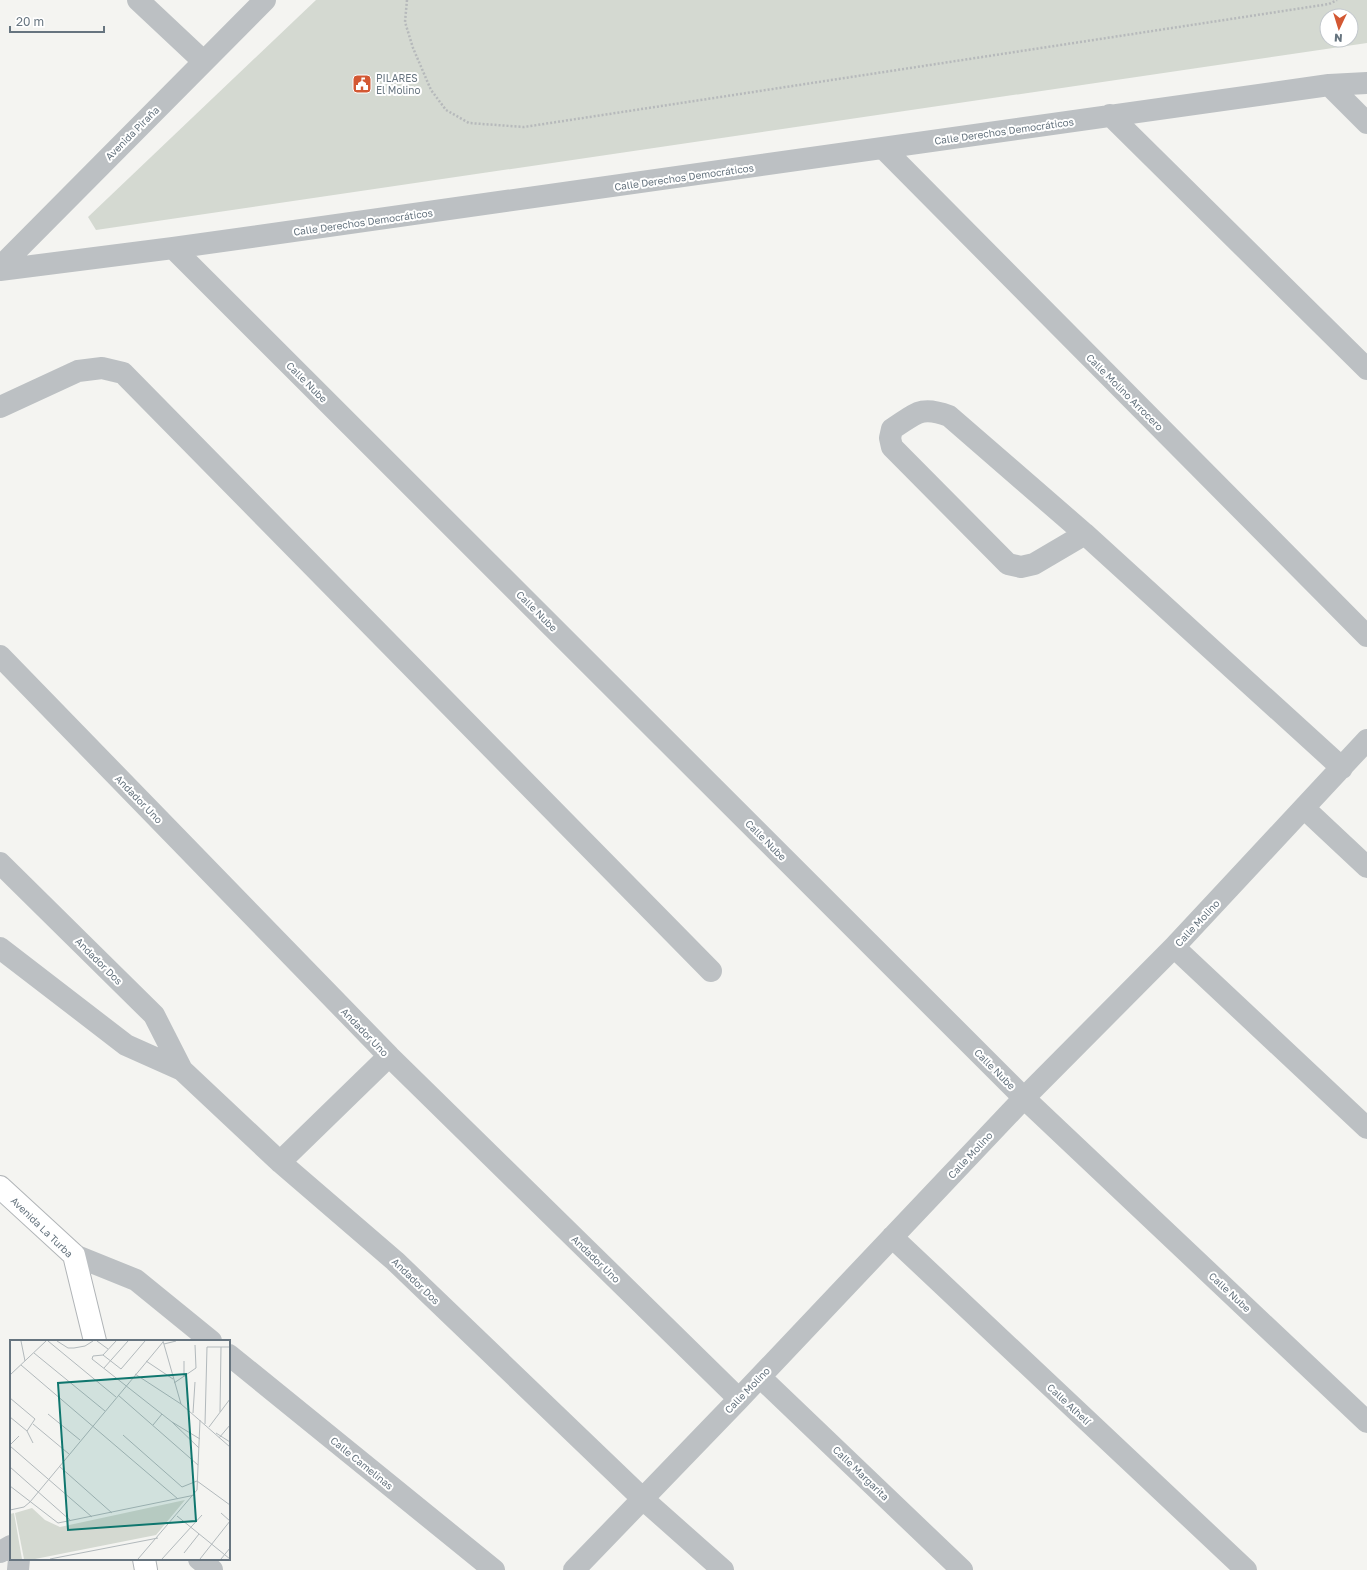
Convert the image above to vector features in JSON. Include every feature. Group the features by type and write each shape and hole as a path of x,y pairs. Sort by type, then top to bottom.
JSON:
{"main road":[{"name":"Avenida La Turba","path":"0,1188 74,1255 95,1340"},
{"path":"144,1560 146,1570"}],"street":[{"path":"138,0 203,61"},
{"name":"Avenida Piraña","path":"0,267 265,0"},
{"name":"Calle Derechos Democráticos","path":"0,270 173,248 884,149 1329,85 1367,82"},
{"path":"1329,85 1367,122"},
{"path":"1110,116 1367,369"},
{"name":"Calle Molino Arrocero","path":"884,149 1367,636"},
{"name":"Calle Nube","path":"173,248 1024,1098 1367,1422"},
{"path":"0,407 78,371 102,368 123,373 711,971"},
{"path":"1085,534 1034,564 1021,567 1008,564 892,447 890,438 892,429 922,410 934,410 949,416 1085,534 1342,768"},
{"name":"Andador Uno","path":"0,656 389,1056 739,1399"},
{"name":"Calle Molino","path":"574,1570 760,1377 1024,1098 1174,947 1367,740"},
{"path":"1304,808 1367,867"},
{"name":"Andador Dos","path":"0,863 154,1015 182,1070"},
{"path":"1174,947 1367,1128"},
{"name":"Andador Dos","path":"0,948 126,1045 182,1070 280,1162 395,1261 643,1499 723,1570"},
{"path":"280,1162 389,1056"},
{"name":"Calle Alhelí","path":"892,1238 1246,1570"},
{"path":"74,1255 136,1280 210,1340"},
{"name":"Calle Camelinas","path":"230,1356 494,1570"},
{"name":"Calle Margarita","path":"760,1377 962,1570"},
{"path":"0,1552 10,1547"},
{"path":"18,1570 19,1560"},
{"path":"199,1560 212,1570"}],"path":[{"path":"407,0 405,22 413,48 431,90 446,110 469,123 524,127 1329,4 1337,0"}],"shaded area":[{"path":"316,0 1367,0 1367,43 1359,44 1359,8 1319,8 1319,48 1333,48 96,230 88,217"}],"place":[{"name":"PILARES El Molino","path":"362,84"}]}
